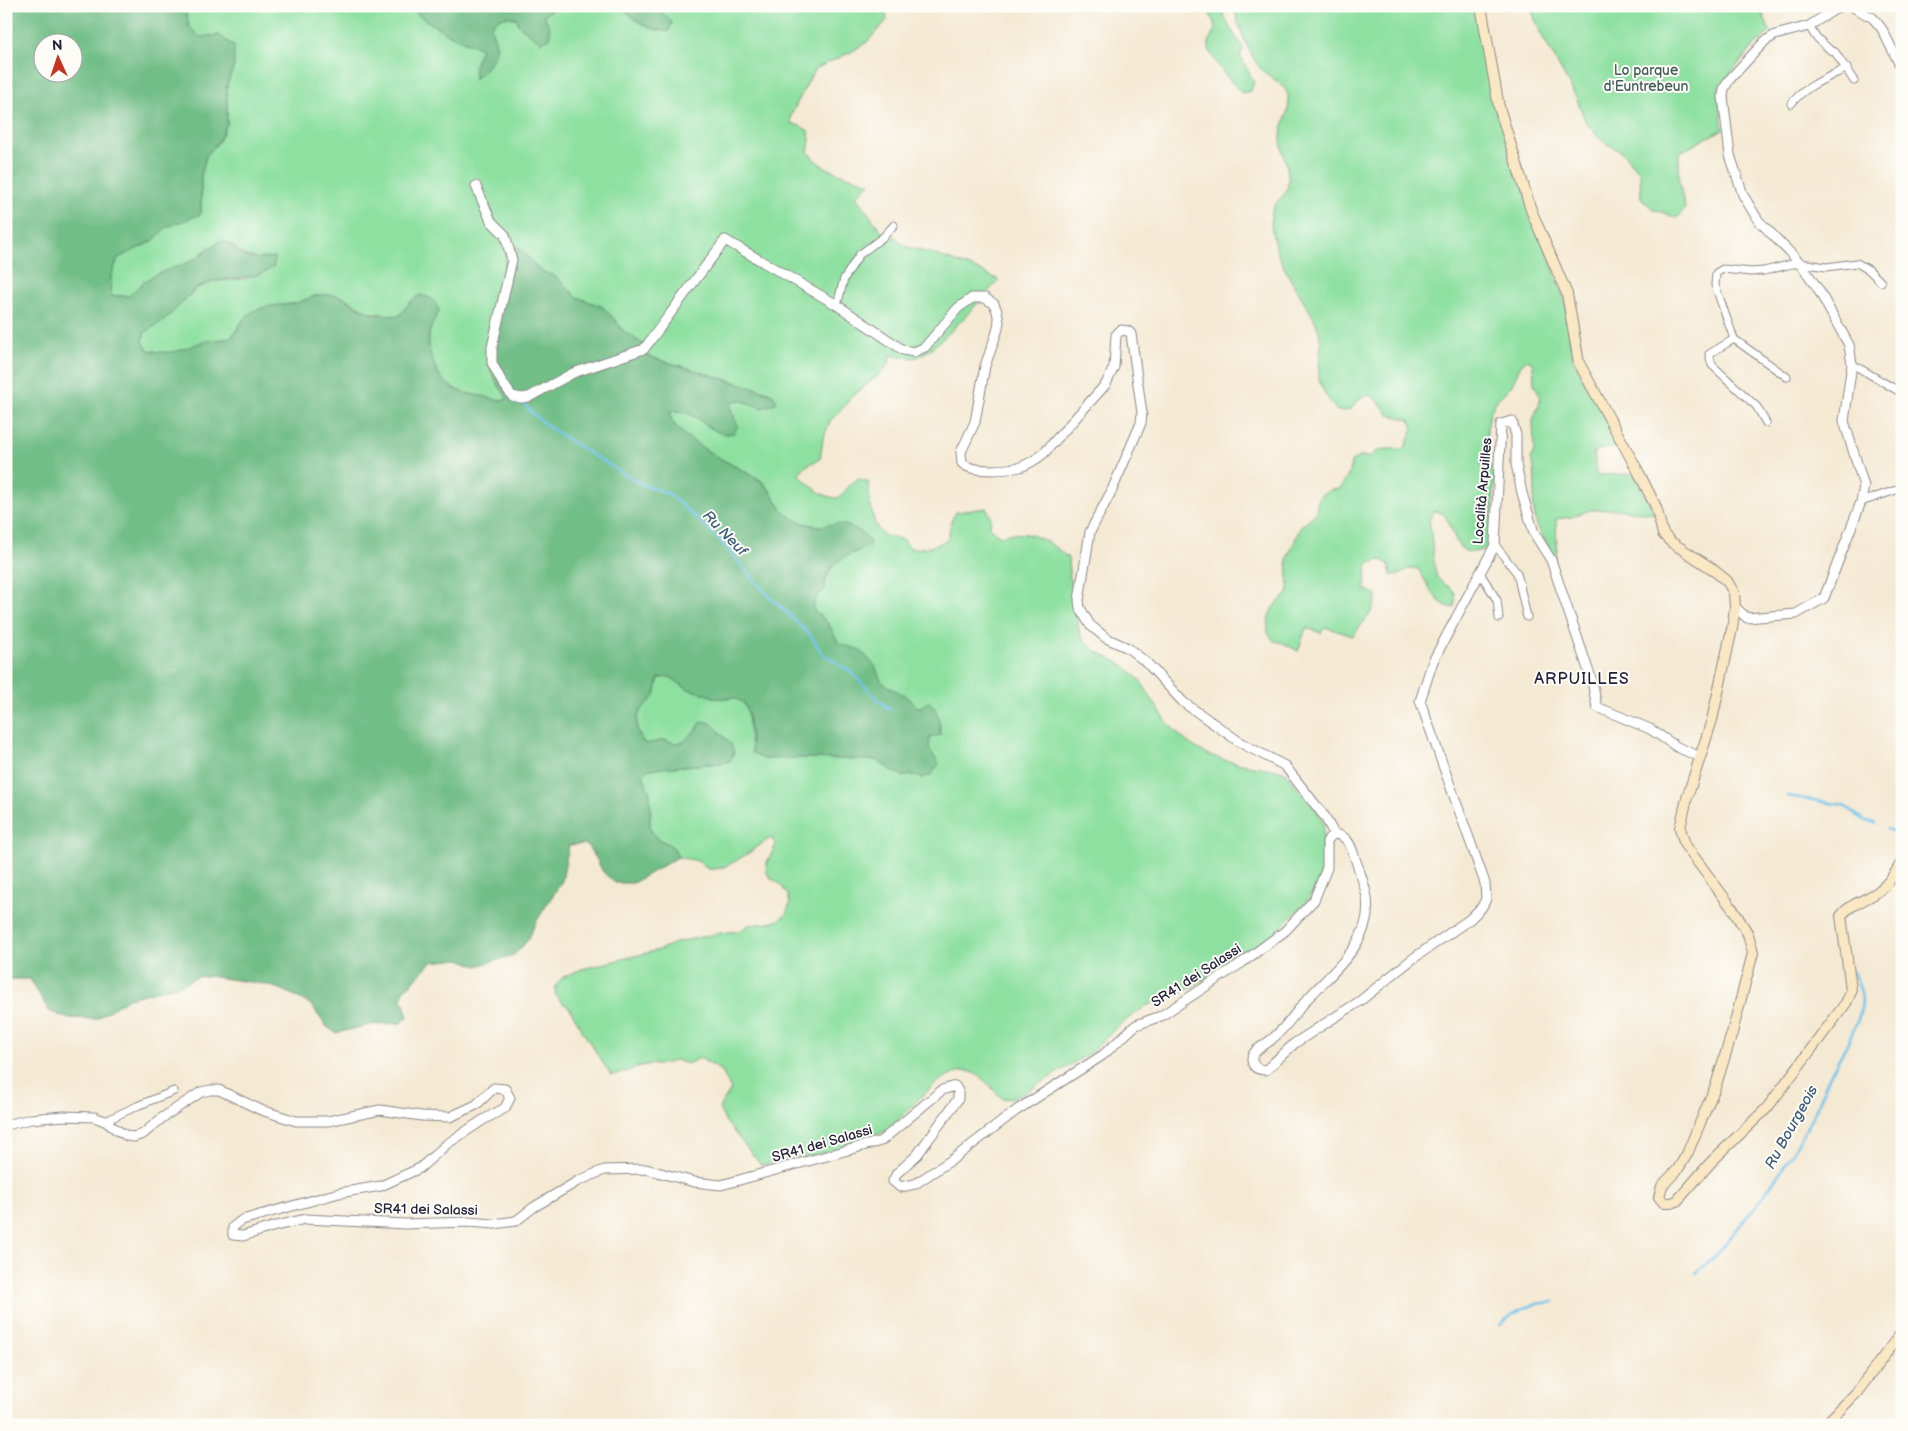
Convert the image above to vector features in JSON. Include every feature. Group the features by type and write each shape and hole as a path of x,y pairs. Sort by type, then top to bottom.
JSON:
{"main road":[{"path":"1481,6 1499,107 1531,210 1566,294 1579,363 1639,473 1656,508 1664,534 1671,542 1728,581 1734,593 1735,607 1732,630 1712,720 1687,798 1680,828 1684,845 1693,862 1732,908 1748,934 1753,953 1716,1085 1686,1154 1678,1169 1660,1190 1659,1198 1664,1203 1671,1204 1677,1201 1712,1161 1767,1108 1846,1003 1850,992 1850,981 1841,916 1846,909 1881,890 1892,878 1902,862"},
{"path":"1825,1425 1857,1392 1902,1332"}],"street":[{"path":"1735,607 1747,618 1796,614 1824,598 1861,502 1864,486 1844,421 1852,353 1844,333 1801,264 1758,220 1743,195 1730,156 1723,97 1724,89 1729,80 1765,41 1775,35 1809,26 1840,6"},
{"path":"1851,6 1873,18 1878,23 1902,69"},
{"path":"1809,26 1815,36 1830,50 1835,52 1854,81"},
{"path":"1791,104 1813,85 1847,68"},
{"path":"476,186 491,221 505,235 512,260 492,347 492,363 512,396 529,397 573,373 644,349 725,240 836,305 903,350 914,352 925,347 958,308 972,298 985,298 994,304 998,322 997,332 984,366 975,422 960,456 962,463 971,469 997,470 1021,466 1035,460 1044,453 1106,384 1114,368 1116,335 1123,329 1130,332 1142,400 1141,422 1112,490 1090,532 1079,600 1080,608 1090,625 1106,638 1128,648 1147,663 1183,702 1241,743 1285,766 1325,817 1334,834"},
{"path":"836,305 844,279 859,255 894,225"},
{"path":"1787,377 1734,339 1715,285 1716,273 1723,269 1751,272 1792,264 1826,267 1857,263 1869,270 1881,282"},
{"path":"1734,339 1709,354 1712,365 1757,407 1766,423"},
{"path":"1852,364 1902,393"},
{"name":"Località Arpuilles","path":"1334,834 1344,836 1351,845 1365,885 1367,899 1365,924 1356,948 1297,1010 1274,1039 1255,1052 1252,1062 1259,1070 1269,1068 1295,1043 1360,1001 1411,960 1470,919 1482,907 1486,899 1485,884 1420,701 1433,661 1495,545 1501,424 1512,421 1516,435 1516,464 1522,493 1534,533 1551,560 1592,681 1597,707 1650,729 1677,747 1700,757"},
{"path":"1861,502 1902,488"},
{"path":"1495,545 1517,573 1527,617"},
{"path":"1480,573 1498,600 1499,618"},
{"name":"SR41 dei Salassi","path":"6,1125 31,1119 63,1116 94,1117 105,1121 127,1136 134,1137 143,1134 162,1118 202,1092 210,1090 219,1090 261,1110 296,1121 328,1121 380,1110 422,1116 450,1117 476,1104 494,1088 504,1089 510,1098 505,1108 447,1144 420,1168 381,1186 339,1194 242,1220 233,1227 233,1235 243,1236 305,1219 405,1224 468,1222 494,1224 516,1221 534,1207 578,1181 604,1170 646,1169 694,1182 722,1185 881,1141 942,1090 955,1086 958,1091 958,1100 916,1155 897,1173 893,1181 900,1187 915,1184 1017,1110 1103,1055 1136,1025 1161,1016 1244,962 1285,931 1314,900 1327,868 1327,842 1334,834"},
{"path":"105,1121 174,1091"}],"green space":[{"path":"6,6 184,6 189,26 200,37 219,35 234,46 234,66 227,85 227,123 219,141 206,156 201,175 201,214 167,227 153,241 118,258 111,276 110,296 129,296 151,277 193,260 222,240 248,257 274,257 274,266 265,272 255,275 216,281 197,288 170,315 144,333 143,342 148,350 171,352 207,341 227,339 233,335 246,317 257,309 297,303 315,296 339,296 372,313 399,316 412,300 420,295 432,300 439,311 430,329 429,349 438,373 446,383 453,388 472,395 498,400 508,399 497,383 488,363 501,295 506,254 511,247 520,248 539,270 556,277 577,297 603,307 622,330 643,344 644,355 773,394 777,402 763,408 740,400 731,403 731,412 738,425 734,433 725,434 718,432 688,413 670,412 673,422 692,441 763,483 787,514 800,522 814,526 847,525 859,531 870,541 869,546 839,561 828,572 825,580 825,590 817,596 813,605 814,610 828,623 839,644 858,649 862,652 875,666 880,679 887,686 908,697 917,707 922,707 928,701 935,708 940,725 940,735 930,738 929,748 939,764 931,775 922,778 913,775 903,776 876,760 763,759 752,753 748,713 744,703 735,698 715,698 688,689 670,677 659,678 654,697 643,708 638,717 637,727 639,736 645,744 665,740 674,743 683,742 697,729 702,721 711,723 731,744 734,752 730,761 649,769 643,775 650,793 650,824 652,832 674,848 678,857 633,883 615,883 603,872 586,844 569,845 562,881 536,922 528,940 514,955 477,966 460,959 431,962 404,989 402,998 408,1017 401,1023 370,1025 336,1033 327,1027 310,1004 283,990 264,984 208,976 198,977 180,985 129,998 96,1019 66,1018 49,1011 30,979 6,979"},
{"path":"184,6 408,6 442,31 481,48 474,67 475,79 490,64 495,55 496,45 491,26 498,19 507,16 550,29 544,15 558,6 581,8 584,6 622,6 643,24 662,31 669,31 665,16 655,6 876,6 885,10 887,20 867,42 817,68 791,115 791,123 809,131 808,151 819,163 835,172 870,183 856,197 882,232 895,237 902,244 911,248 978,270 999,280 959,323 925,353 911,358 890,355 889,364 881,373 849,399 830,421 823,439 820,459 804,467 799,475 817,491 827,496 838,498 858,479 868,482 876,526 886,536 904,540 910,548 930,547 948,539 951,521 956,512 986,508 991,517 990,528 1000,536 1019,533 1028,534 1045,541 1060,551 1068,558 1071,588 1079,630 1086,642 1099,653 1131,671 1141,682 1166,720 1191,745 1204,753 1219,758 1284,771 1317,811 1324,824 1322,870 1317,886 1306,902 1275,933 1191,988 1146,1006 1119,1025 1092,1052 1019,1096 1003,1099 975,1074 964,1071 954,1073 934,1085 889,1128 863,1141 828,1152 761,1165 725,1121 719,1108 731,1090 722,1071 700,1058 687,1064 675,1060 664,1064 641,1066 611,1075 569,1007 561,1002 555,994 556,985 563,977 582,969 659,950 677,942 740,931 748,925 779,920 786,914 790,904 788,895 780,884 766,872 767,862 776,845 771,838 741,858 717,869 710,869 697,861 678,857 674,848 652,832 650,825 650,799 642,775 649,769 721,763 731,744 711,723 702,721 697,729 683,742 674,743 665,740 646,744 640,736 637,722 643,708 656,693 659,678 670,677 688,689 715,698 735,698 744,703 748,712 750,743 763,759 876,760 903,776 913,775 922,778 930,738 922,707 917,707 908,697 887,686 880,679 875,666 848,647 839,644 828,623 814,610 813,605 817,596 825,590 827,578 833,566 843,557 855,553 823,526 806,524 790,517 764,483 692,441 673,422 670,412 677,411 690,414 719,433 735,416 732,412 731,403 740,400 763,408 777,402 769,392 644,355 603,307 577,297 556,277 539,270 520,248 511,247 497,383 508,399 498,400 468,394 446,383 435,368 429,349 430,333 439,311 412,300 399,316 368,312 344,297 315,296 297,303 268,307 243,320 232,336 223,339 204,342 177,352 167,353 148,350 143,342 144,333 170,315 197,288 216,281 247,279 254,258 245,256 230,244 209,247 194,260 177,268 159,273 143,283 129,296 110,296 111,276 118,258 153,241 167,227 201,214 201,175 206,156 219,141 227,124 227,85 234,66 219,35 200,37 189,26"},
{"path":"408,6 558,6 544,15 550,29 550,38 541,42 518,25 517,18 502,17 494,23 491,26 496,45 495,55 475,79 474,67 481,48 442,31"},
{"path":"622,6 655,6 672,22 669,31 662,31 643,24"},
{"path":"1205,6 1222,6 1228,24 1243,49 1240,56 1254,82 1251,91 1242,93 1214,59 1209,43 1215,29 1213,20"},
{"path":"1235,6 1477,6 1484,56 1495,105 1565,301 1573,358 1584,382 1620,446 1594,451 1596,473 1599,475 1634,474 1655,514 1615,509 1590,510 1572,517 1556,519 1557,551 1555,559 1537,526 1533,507 1535,488 1534,468 1531,459 1534,450 1533,420 1540,402 1539,393 1534,384 1533,364 1526,359 1512,385 1497,400 1490,412 1487,429 1487,459 1495,477 1491,538 1487,548 1476,552 1468,552 1462,549 1444,514 1435,511 1429,519 1436,574 1454,592 1454,608 1447,606 1437,598 1418,569 1409,568 1401,574 1391,575 1389,565 1382,560 1372,562 1367,566 1365,589 1377,595 1376,601 1371,612 1353,636 1325,627 1321,633 1306,628 1298,651 1283,643 1274,641 1268,633 1269,619 1275,606 1289,593 1287,559 1301,526 1316,513 1317,503 1321,495 1330,490 1340,489 1350,472 1351,461 1360,457 1370,457 1382,450 1405,448 1413,429 1410,420 1389,415 1378,401 1370,395 1360,398 1351,409 1337,411 1321,386 1319,371 1321,343 1318,327 1280,260 1271,228 1272,211 1276,203 1286,192 1288,183 1288,170 1281,134 1288,107 1288,95 1280,84 1261,69 1252,56 1241,30"},
{"name":"Lo parque d'Euntrebeun","path":"1530,6 1760,6 1770,32 1755,45 1718,88 1723,129 1679,153 1679,181 1685,208 1677,218 1653,209 1641,198 1640,173 1621,151 1602,141 1586,123 1577,99 1540,32"}],"waterway":[{"name":"Ru Neuf","path":"522,400 530,411 547,426 578,446 637,482 669,494 716,536 763,590 811,636 822,653 851,672 878,700 891,710"},
{"path":"1787,796 1843,805 1865,821 1875,823"},
{"path":"1887,829 1902,836"},
{"name":"Ru Bourgeois","path":"1696,1273 1718,1252 1760,1200 1782,1170 1810,1122 1861,1010 1861,993 1853,972"},
{"name":"Ru Bourgeois","path":"1500,1325 1525,1308 1554,1302"}],"district":[{"name":"ARPUILLES","path":"1582,678"}]}
